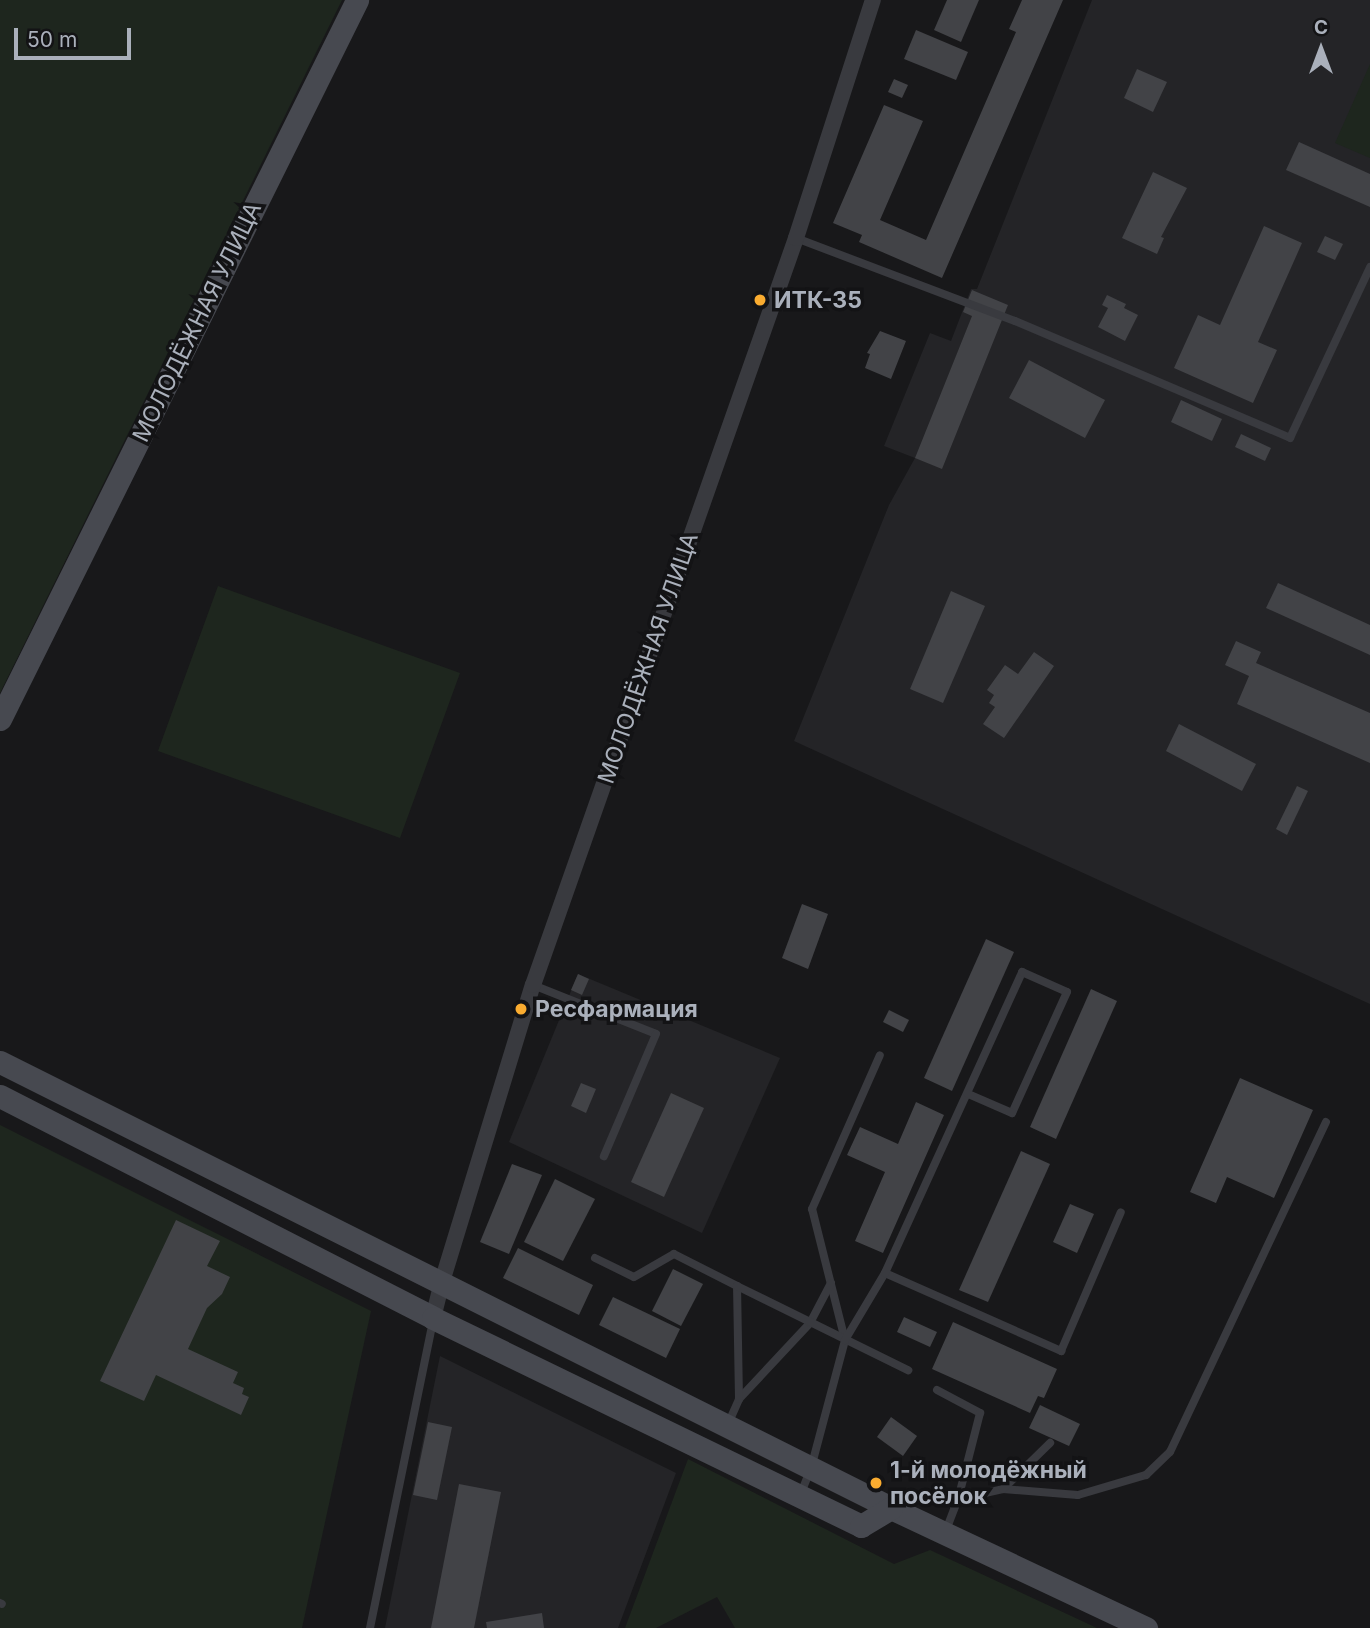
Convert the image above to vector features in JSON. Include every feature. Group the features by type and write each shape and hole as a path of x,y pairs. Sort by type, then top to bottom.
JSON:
{"street":[{"name":"МОЛОДЁЖНАЯ УЛИЦА","path":"0,719 357,0"},
{"name":"МОЛОДЁЖНАЯ УЛИЦА","path":"433,1318 440,1285 533,985 796,238 873,0"},
{"path":"0,1062 440,1285 891,1508 1146,1628"},
{"path":"0,1096 433,1318 861,1525 891,1508"}],"lane":[{"path":"796,238 1015,321 1290,438 1368,278 1370,267"},
{"path":"800,1496 811,1468 845,1340 885,1273 1022,972 1067,992 1012,1114 968,1094"},
{"path":"533,985 656,1034 604,1156"},
{"path":"845,1340 812,1209 880,1055"},
{"path":"958,1499 1003,1489 1078,1495 1146,1475 1170,1452 1326,1122"},
{"path":"885,1273 1060,1350 1121,1212"},
{"path":"595,1258 634,1277 674,1254 908,1370"},
{"path":"727,1426 738,1399 810,1322 831,1283"},
{"path":"737,1286 738,1399"},
{"path":"370,1628 433,1318"},
{"path":"937,1390 980,1413 958,1499 945,1534"},
{"path":"1003,1489 1050,1443"}],"shaded area":[{"path":"0,0 342,0 0,693"},
{"path":"1092,0 1370,0 1370,1004 794,741 889,505 915,458 884,446 930,333 951,341 971,289 977,289"},
{"path":"1370,64 1370,158 1335,143"},
{"path":"218,586 460,673 400,838 158,751"},
{"path":"578,974 780,1058 702,1233 509,1142"},
{"path":"0,1125 371,1311 302,1628 0,1628"},
{"path":"440,1356 676,1473 618,1628 385,1628"},
{"path":"688,1459 894,1564 930,1550 1097,1628 735,1628 717,1597 656,1628 625,1628"}],"building":[{"path":"947,0 979,0 961,42 934,30"},
{"path":"1022,0 1063,0 942,278 859,242 862,235 833,223 884,105 923,121 880,220 926,240 1016,32 1009,29"},
{"path":"916,30 968,52 956,80 904,59"},
{"path":"1137,69 1167,82 1153,112 1124,98"},
{"path":"894,79 908,85 902,98 888,92"},
{"path":"1299,142 1370,174 1370,207 1286,170"},
{"path":"1153,172 1187,188 1161,237 1164,238 1157,254 1122,238"},
{"path":"1264,226 1302,243 1258,342 1277,350 1253,403 1174,368 1198,315 1220,325"},
{"path":"1325,236 1343,244 1335,260 1317,252"},
{"path":"972,290 1008,305 942,469 915,458 972,316 963,312"},
{"path":"1107,295 1126,304 1124,308 1138,315 1125,341 1098,327 1108,308 1102,305"},
{"path":"880,331 906,341 891,379 865,368 870,354 867,353"},
{"path":"1029,360 1105,400 1085,438 1009,398"},
{"path":"1181,400 1222,419 1212,441 1171,422"},
{"path":"1241,434 1271,448 1265,461 1235,447"},
{"path":"1278,583 1370,625 1370,655 1266,608"},
{"path":"951,591 985,606 943,703 910,689"},
{"path":"1236,641 1261,652 1256,663 1370,713 1370,763 1237,704 1249,676 1225,665"},
{"path":"1034,652 1054,666 1004,738 983,724 995,707 989,703 994,695 987,690 1005,665 1018,674"},
{"path":"1179,724 1256,764 1242,791 1166,751"},
{"path":"1297,786 1308,791 1287,835 1276,829"},
{"path":"802,904 828,914 808,969 782,958"},
{"path":"986,939 1014,952 952,1091 924,1078"},
{"path":"578,974 589,979 582,995 571,990"},
{"path":"1091,989 1117,1001 1056,1139 1030,1127"},
{"path":"889,1010 909,1020 903,1032 883,1022"},
{"path":"1240,1078 1313,1110 1274,1198 1227,1177 1216,1203 1190,1192"},
{"path":"581,1083 596,1089 586,1113 571,1106"},
{"path":"671,1093 704,1108 664,1197 631,1182"},
{"path":"916,1102 944,1115 883,1253 855,1241 885,1172 847,1155 860,1127 898,1144"},
{"path":"1021,1151 1050,1164 988,1302 959,1290"},
{"path":"512,1164 542,1175 509,1254 480,1242"},
{"path":"555,1179 595,1199 563,1261 524,1242"},
{"path":"1070,1204 1094,1214 1077,1253 1053,1242"},
{"path":"176,1220 220,1241 207,1266 230,1277 222,1294 207,1308 188,1349 238,1372 233,1383 244,1388 242,1394 249,1397 241,1415 156,1375 144,1401 100,1381"},
{"path":"518,1248 593,1285 579,1315 503,1278"},
{"path":"673,1269 703,1284 681,1326 652,1311"},
{"path":"613,1297 680,1329 666,1358 599,1325"},
{"path":"904,1317 937,1332 930,1347 897,1332"},
{"path":"953,1322 1057,1369 1044,1398 1038,1396 1030,1413 932,1369"},
{"path":"1040,1405 1080,1424 1069,1446 1029,1428"},
{"path":"891,1417 917,1436 903,1456 877,1437"},
{"path":"428,1422 452,1427 437,1500 413,1495"},
{"path":"459,1484 501,1492 474,1628 431,1628"},
{"path":"542,1613 544,1628 487,1628 486,1622"}],"place":[{"name":"ИТК-35","path":"760,300"},
{"name":"Ресфармация","path":"521,1009"},
{"name":"1-й молодёжный посёлок","path":"876,1483"}]}
